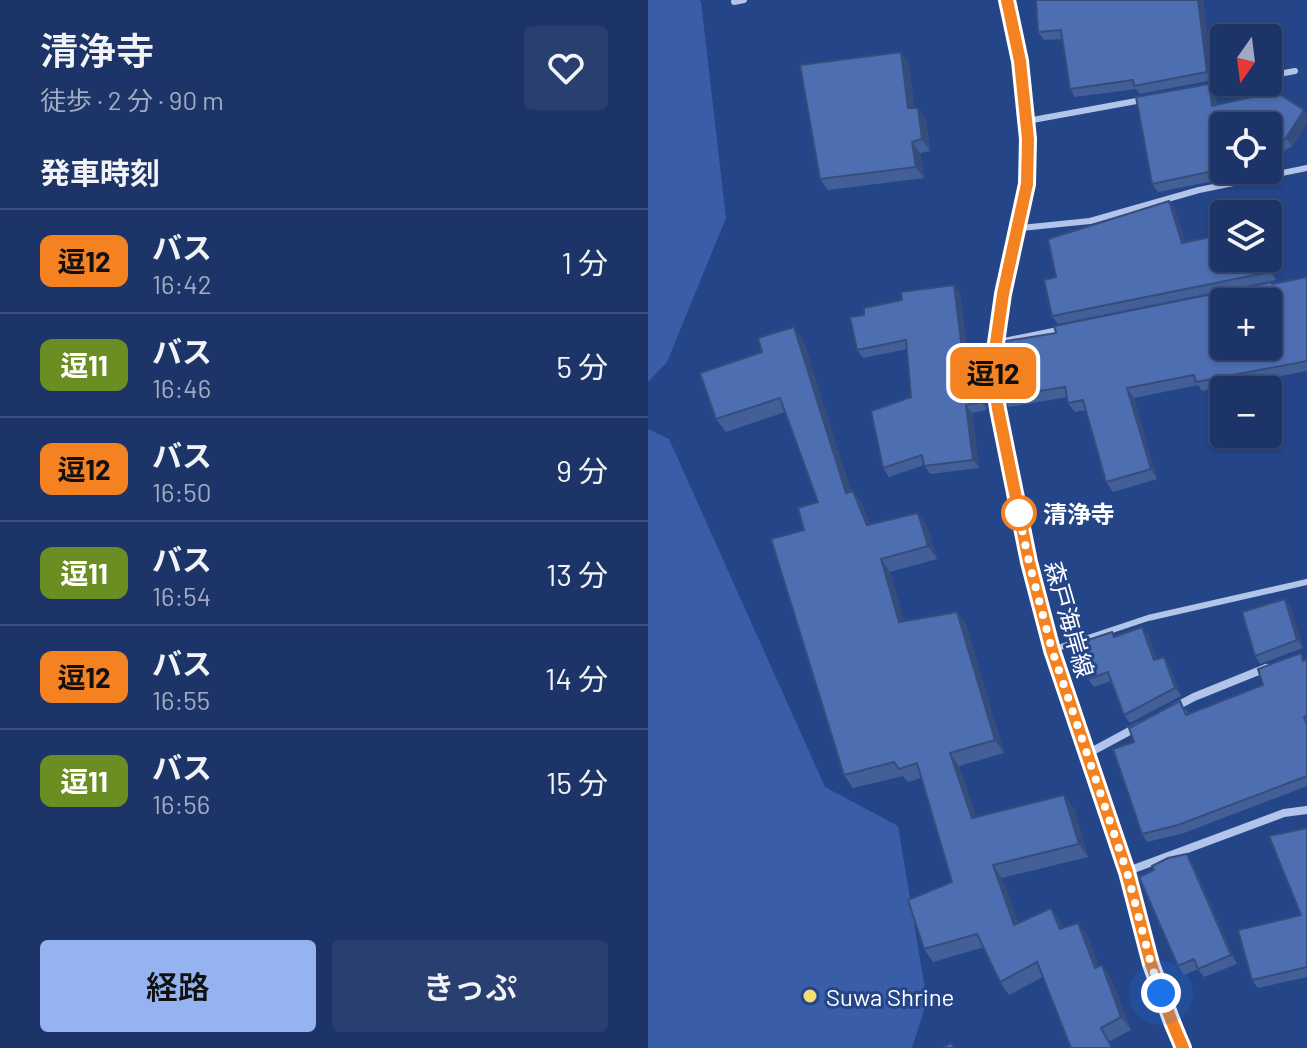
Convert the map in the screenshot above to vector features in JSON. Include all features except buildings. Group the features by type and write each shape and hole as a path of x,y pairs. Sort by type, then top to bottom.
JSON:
{"main road":[{"name":"森戸海岸線","path":"1007,0 1020,61 1027,121 1027,184 1003,294 996,343 993,374 998,409 1029,562 1052,650 1127,872 1151,964 1183,1048"}],"street":[{"path":"1167,711 1194,697 1281,663"},
{"path":"1087,754 1154,718"},
{"path":"1127,872 1284,813 1307,810"}],"lane":[{"path":"734,2 744,0"},
{"path":"1282,73 1295,71"},
{"path":"1192,90 1210,87"},
{"path":"1027,121 1147,99"},
{"path":"1017,228 1090,221 1199,190 1307,168"},
{"path":"996,343 1074,327"},
{"path":"1052,650 1148,618 1307,582"}],"shaded area":[{"path":"648,0 701,2 726,218 667,362 648,382"},
{"path":"648,429 669,439 825,787 898,826 927,1001 912,1048 648,1048"}],"bus line":[{"name":"逗12","path":"1007,0 1020,61 1028,139 1027,184 1003,294 996,343 993,374 998,409 1029,562 1052,650 1127,872 1151,964 1183,1048"}],"place":[{"name":"清浄寺","path":"1019,513"},
{"name":"Suwa Shrine","path":"810,996"}],"route":[{"path":"1019,513 1016,501 1052,650 1127,872 1161,993"}]}
